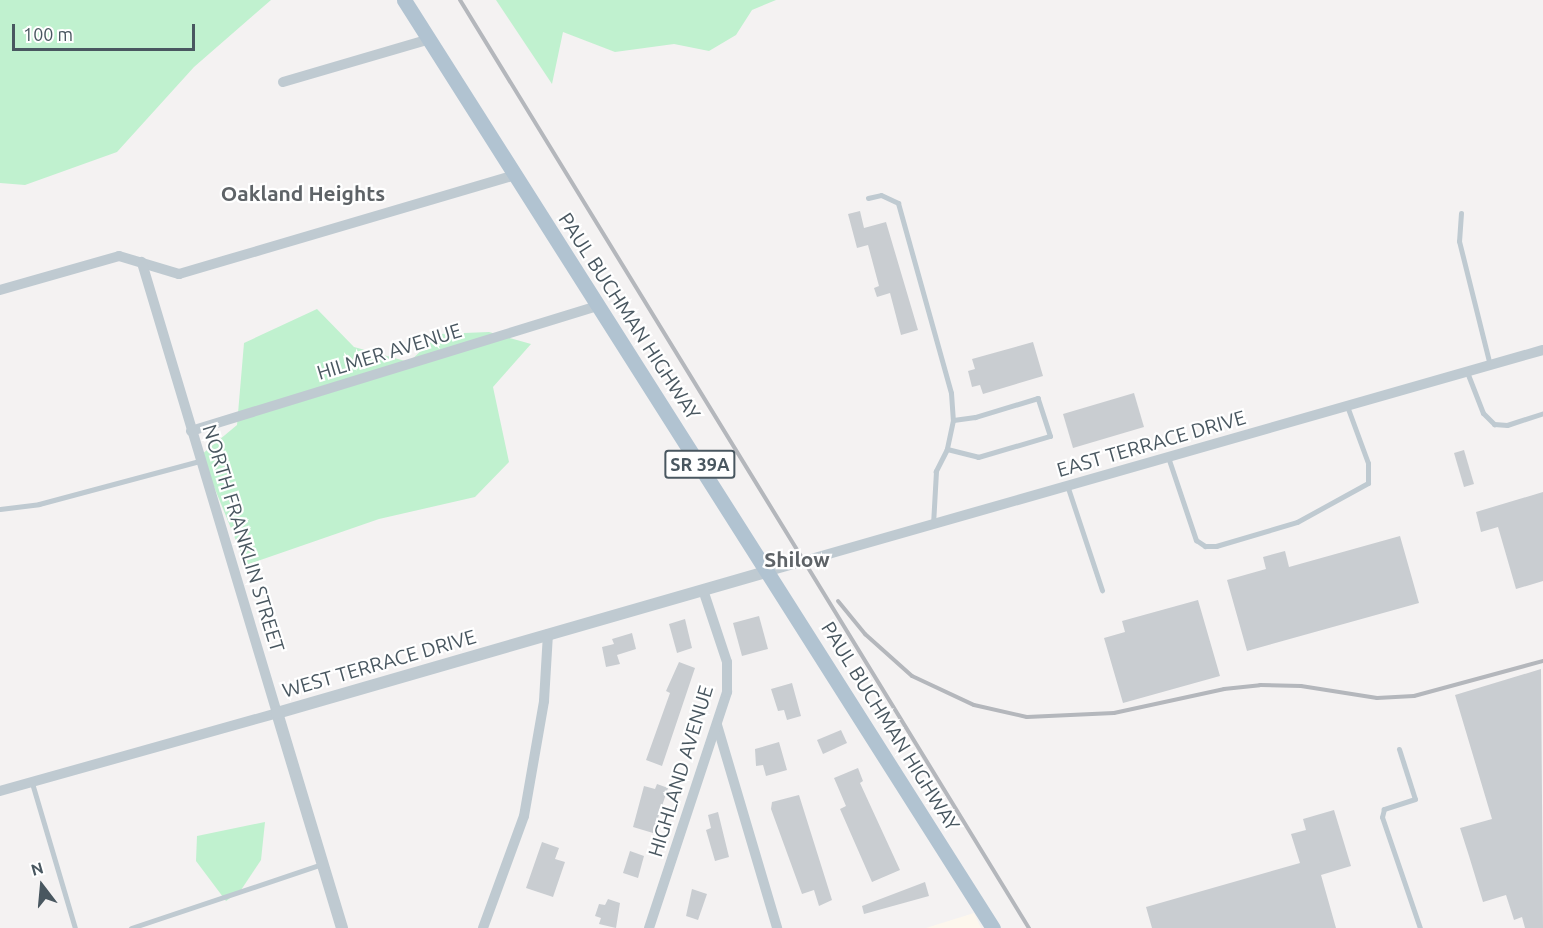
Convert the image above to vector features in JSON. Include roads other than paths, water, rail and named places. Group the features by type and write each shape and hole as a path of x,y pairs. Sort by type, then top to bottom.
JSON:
{"main road":[{"name":"PAUL BUCHMAN HIGHWAY","path":"404,0 427,40 769,571 993,928"}],"street":[{"path":"283,82 427,40"},
{"path":"0,290 119,256 179,274 515,175"},
{"name":"NORTH FRANKLIN STREET","path":"142,262 342,928"},
{"name":"HILMER AVENUE","path":"191,431 598,306"},
{"name":"EAST TERRACE DRIVE","path":"769,571 1543,350"},
{"name":"WEST TERRACE DRIVE","path":"0,791 277,714 769,571"},
{"name":"HIGHLAND AVENUE","path":"649,928 727,692 727,662 703,590"},
{"path":"483,928 524,816 544,701 548,634"},
{"path":"717,725 777,928"}],"lane":[{"path":"868,198 881,195 897,203 951,393 953,420 946,449 936,471 933,524"},
{"path":"1461,213 1459,241 1490,365"},
{"path":"1467,372 1483,413 1494,423 1507,425 1543,413"},
{"path":"946,449 978,457 1050,436 1038,398 975,417 953,420"},
{"path":"1168,457 1196,540 1205,546 1216,546 1297,522 1368,483 1368,463 1347,405"},
{"path":"0,509 39,504 200,461"},
{"path":"1067,485 1102,590"},
{"path":"1399,749 1415,799 1384,809 1382,817 1420,928"},
{"path":"32,782 75,928"},
{"path":"131,928 322,864"}],"railway":[{"path":"460,0 1029,928"},
{"path":"838,601 865,634 912,676 974,705 1027,717 1114,713 1224,689 1260,685 1301,686 1377,698 1414,696 1543,661"}],"district":[{"name":"Oakland Heights","path":"303,193"},
{"name":"Shilow","path":"797,559"}]}
